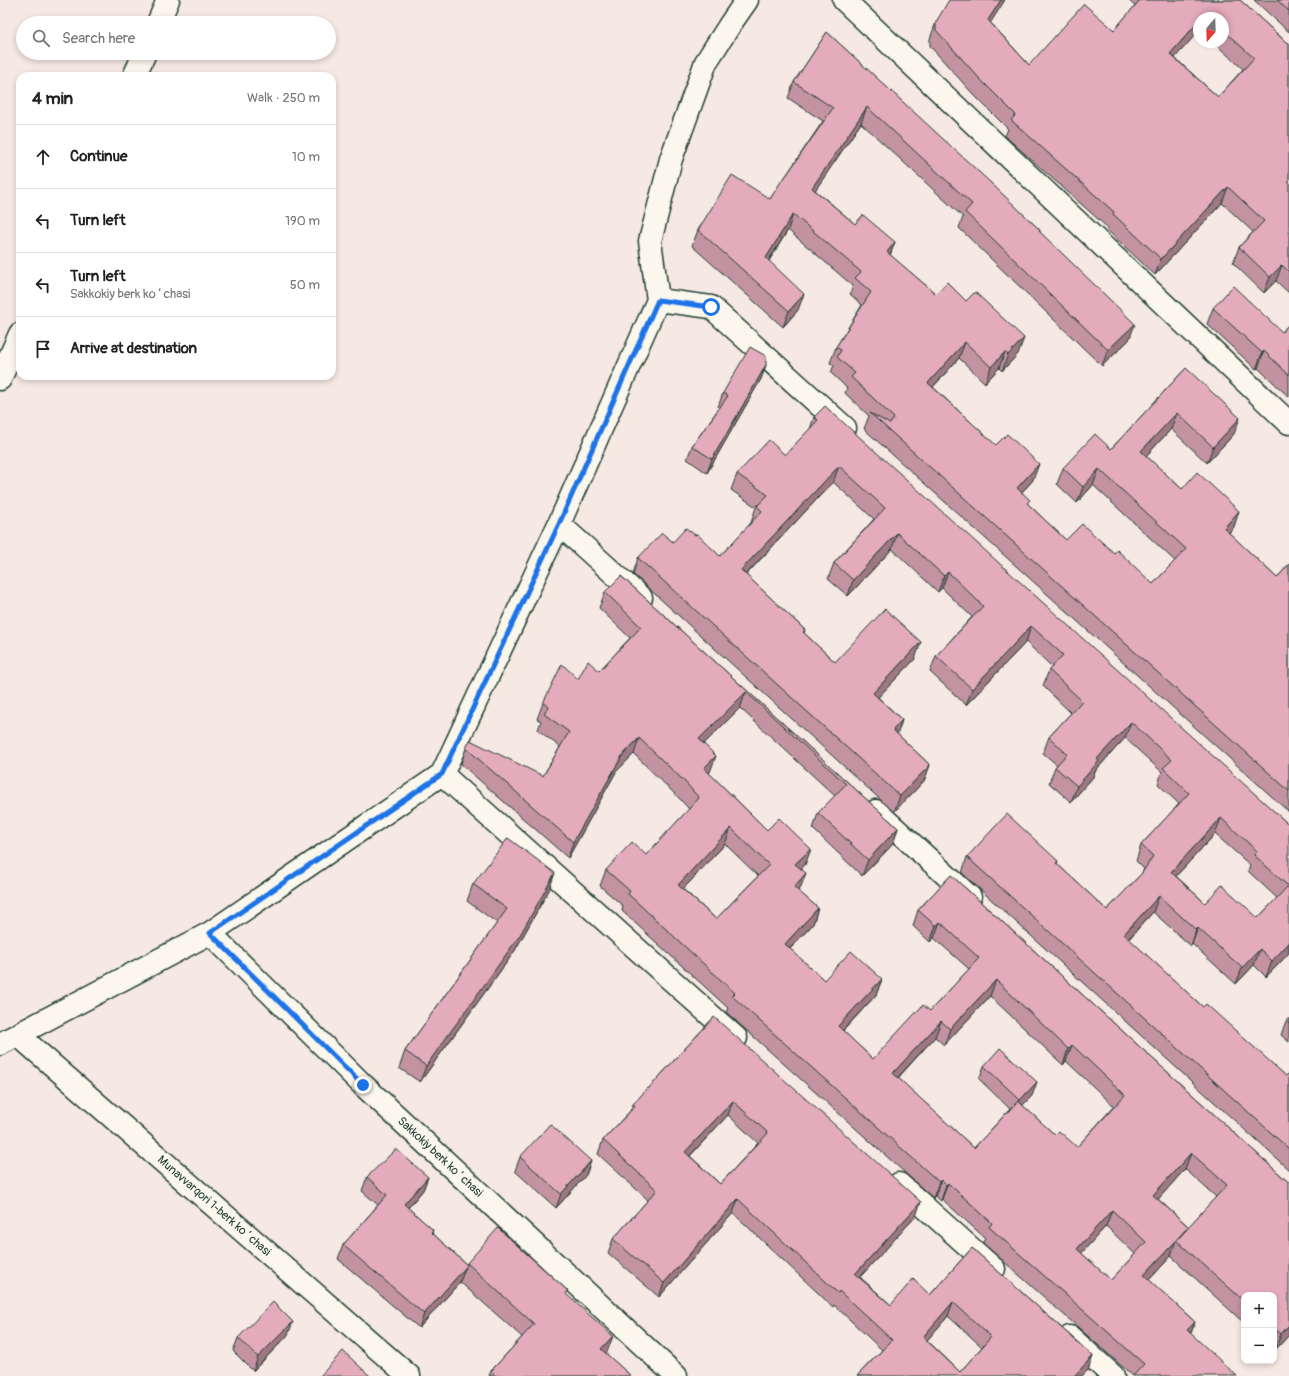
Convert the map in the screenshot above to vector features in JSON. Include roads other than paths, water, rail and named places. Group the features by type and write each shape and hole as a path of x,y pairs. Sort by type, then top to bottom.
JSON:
{"street":[{"path":"161,16 168,0"},
{"path":"9,1040 210,933 442,774 559,524 658,300 650,241 671,159 706,62 747,0"},
{"path":"844,0 1289,423"},
{"path":"136,72 142,60"},
{"path":"658,300 711,307 859,440"},
{"path":"0,379 16,343"},
{"path":"559,524 653,609"},
{"path":"442,774 751,1051"},
{"path":"859,796 983,909"},
{"name":"Sakkokiy berk koʻchasi","path":"210,933 363,1085 676,1376"},
{"name":"Munavvarqori 1-berk koʻchasi","path":"9,1040 409,1376"},
{"path":"887,1174 1006,1280"},
{"path":"1053,1323 1113,1376"}]}
